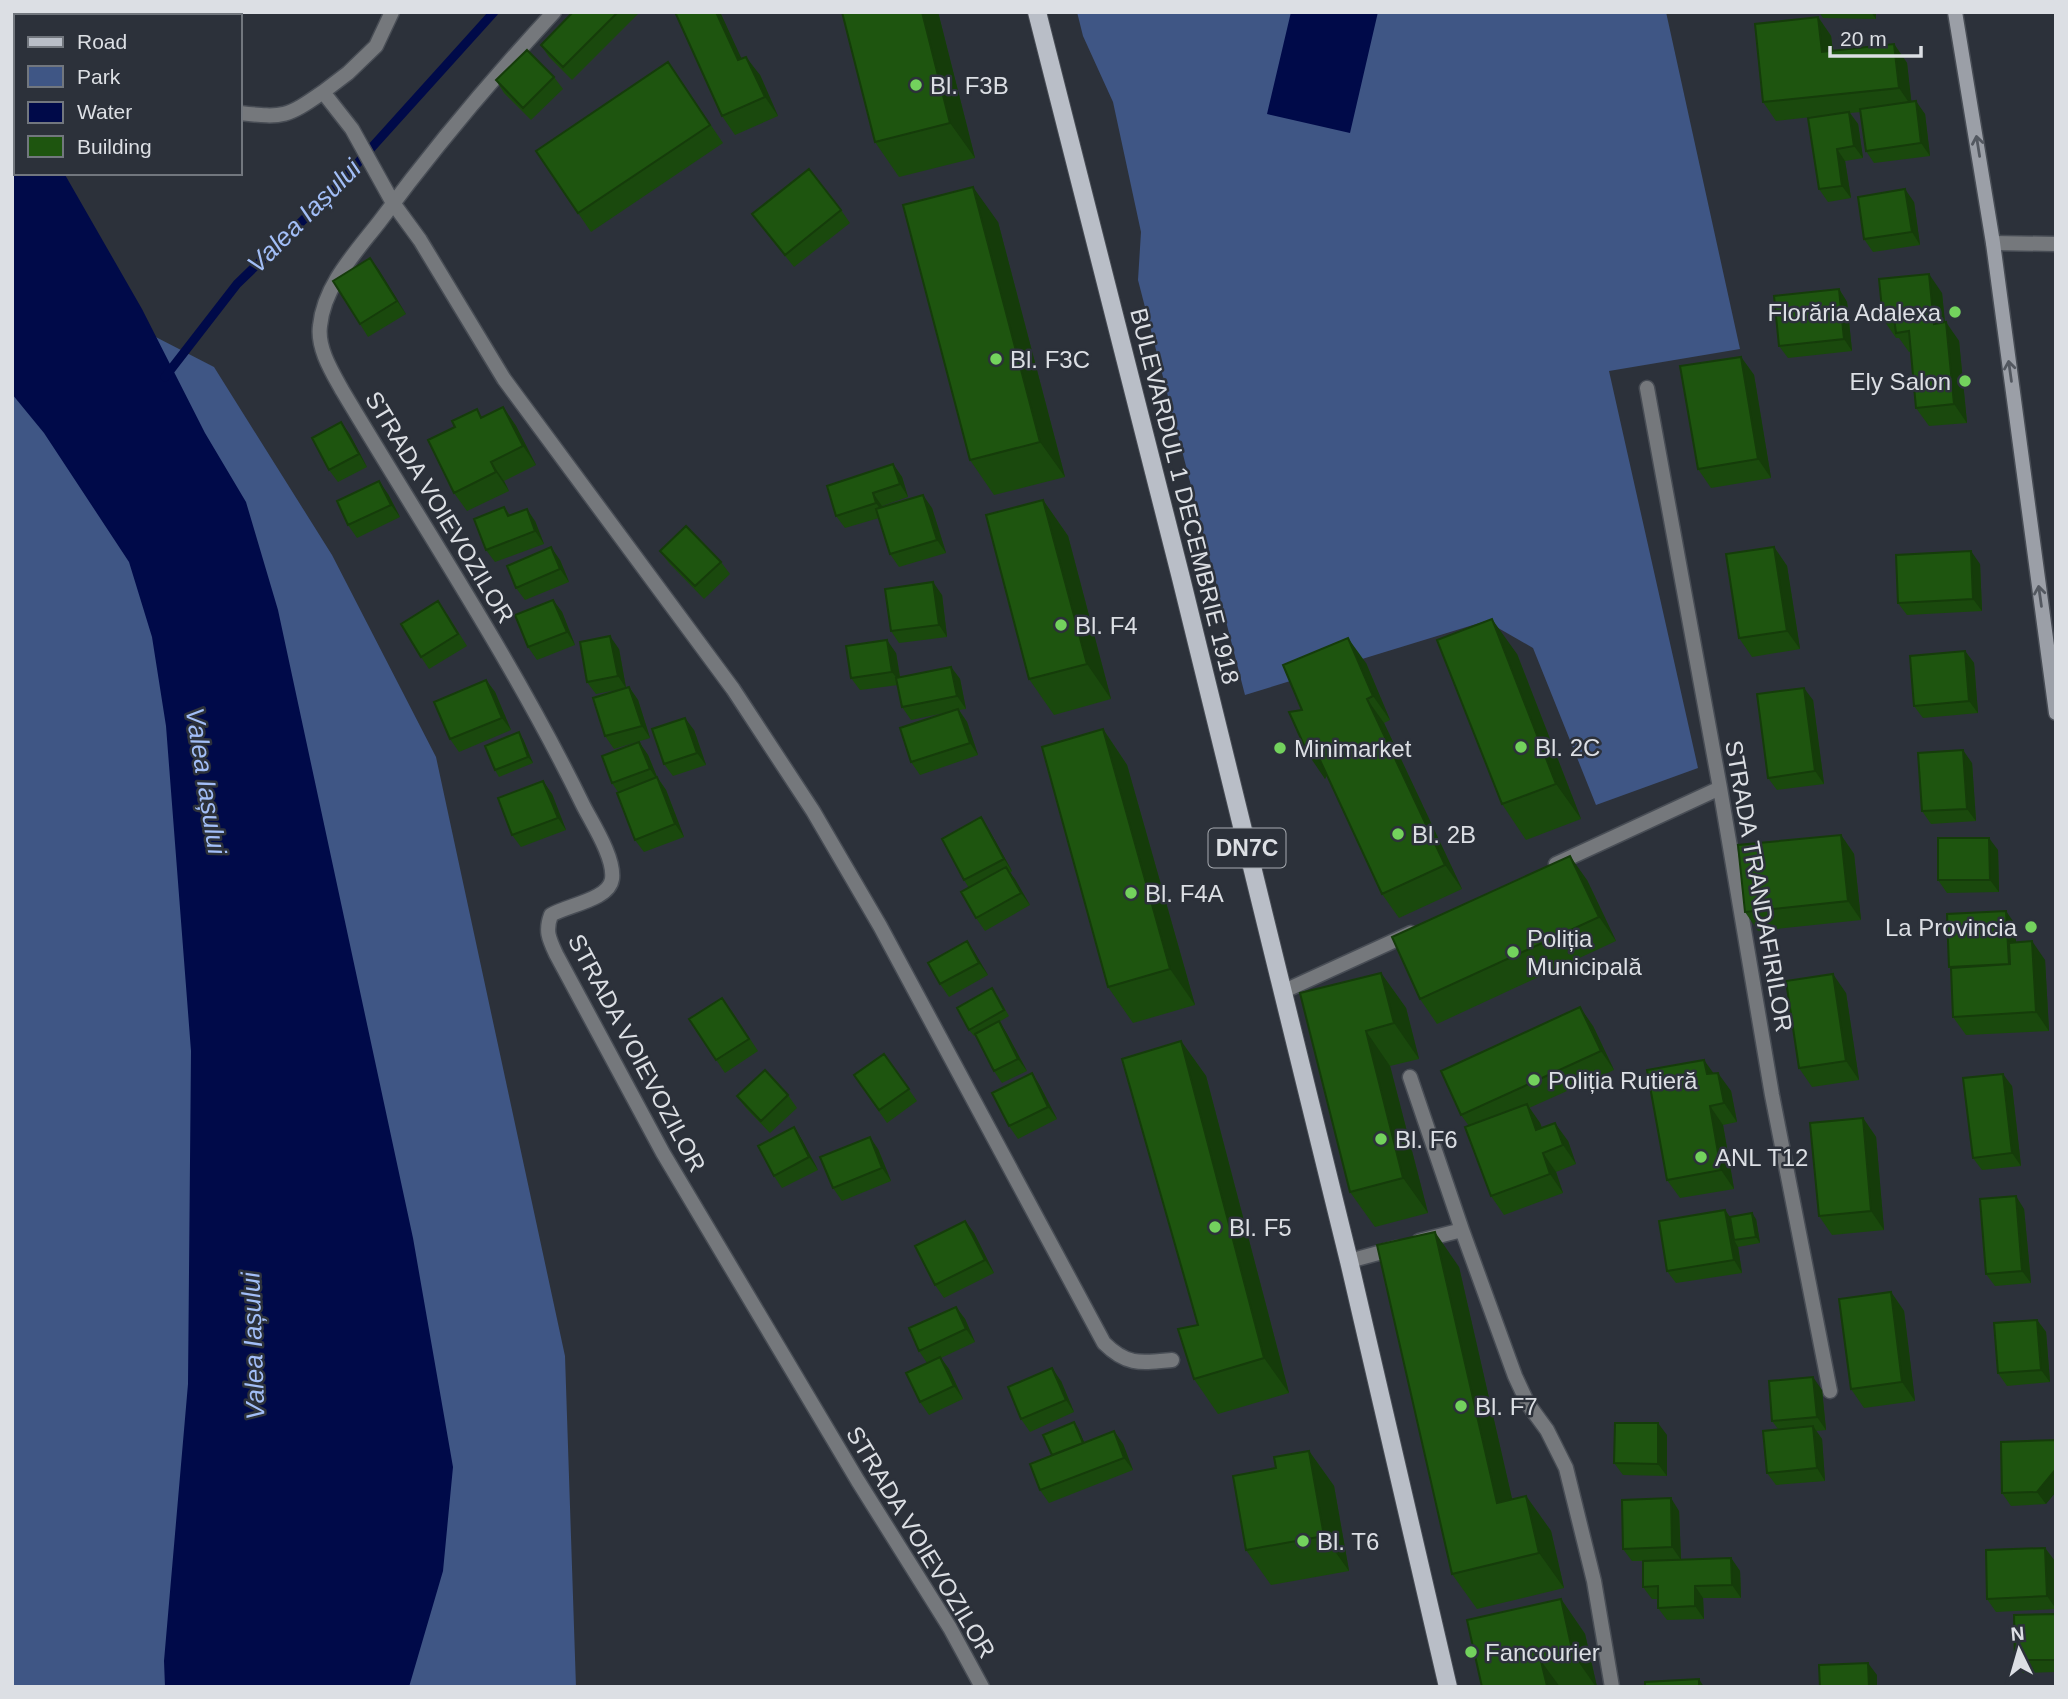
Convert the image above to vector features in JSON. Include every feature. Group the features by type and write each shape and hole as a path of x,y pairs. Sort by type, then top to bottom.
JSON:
{"main road":[{"name":"BULEVARDUL 1 DECEMBRIE 1918","path":"1037,12 1181,578 1349,1261 1448,1687"},
{"path":"1955,12 1993,243 2056,713"}],"street":[{"path":"242,113 269,117 292,113 348,73 376,46 392,12"},
{"name":"STRADA VOIEVOZILOR","path":"554,12 509,60 393,202 346,266 324,303 319,328 322,347 342,390 523,689 605,849 611,866 612,882 603,893 561,908 551,915 547,927 548,936 663,1153 858,1481 950,1628 982,1687"},
{"path":"323,92 352,129 393,202 420,240 504,379 733,689 813,811 880,926 1104,1343 1118,1357 1140,1363 1172,1360"},
{"path":"1993,243 2056,244"},
{"name":"STRADA TRANDAFIRILOR","path":"1647,388 1720,788 1772,1095 1830,1391"},
{"path":"1537,873 1720,788"},
{"path":"1282,992 1428,925"},
{"path":"1410,1077 1515,1376 1528,1404 1547,1430 1566,1468 1594,1581 1612,1687"},
{"path":"1349,1261 1462,1230"}],"green space":[{"path":"1077,12 1666,12 1740,349 1609,371 1698,768 1596,805 1533,648 1486,621 1245,695 1138,280 1141,232 1113,102 1083,36"},
{"path":"12,263 214,367 332,555 436,757 565,1356 576,1687 12,1687"}],"water":[{"path":"1291,12 1378,12 1350,133 1267,114"},
{"path":"12,84 14,175 65,175 142,309 205,433 246,502 278,610 413,1238 453,1467 443,1571 409,1687 165,1687 164,1661 188,1384 191,1051 166,726 152,637 129,562 44,433 12,394"}],"building":[{"path":"573,12 618,12 563,67 541,45"},
{"path":"675,12 716,12 738,60 746,57 765,97 722,116"},
{"name":"Bl. F3B","path":"842,12 922,12 950,123 875,142"},
{"path":"1818,17 1822,52 1894,44 1899,88 1763,102 1755,24"},
{"path":"527,50 554,77 523,108 496,80"},
{"path":"668,62 710,125 578,213 536,151"},
{"path":"1916,101 1921,143 1866,151 1860,109"},
{"path":"1849,112 1854,146 1837,149 1842,186 1819,189 1808,118"},
{"path":"809,169 841,210 785,255 752,214"},
{"name":"Bl. F3C","path":"973,187 1040,442 970,460 903,205"},
{"path":"1905,189 1912,232 1864,239 1858,197"},
{"path":"370,258 397,301 360,324 333,281"},
{"path":"1929,274 1934,324 1946,322 1954,404 1916,408 1909,331 1896,333 1894,318 1883,319 1879,279"},
{"path":"1839,289 1844,339 1779,346 1774,296"},
{"path":"1741,357 1758,459 1698,469 1680,366"},
{"path":"503,407 523,446 491,462 496,472 454,493 428,440 455,427 452,421 477,409 481,418"},
{"path":"341,422 359,454 329,470 312,438"},
{"path":"893,464 900,484 873,493 876,503 836,516 827,486"},
{"path":"379,481 391,505 348,525 337,501"},
{"path":"923,495 937,540 890,554 876,509"},
{"path":"1043,500 1087,664 1029,679 986,515"},
{"path":"504,507 508,516 527,509 535,531 486,550 474,519"},
{"path":"686,526 721,562 695,586 660,551"},
{"path":"551,547 560,569 516,588 507,566"},
{"path":"1774,547 1787,631 1739,638 1726,554"},
{"path":"1971,551 1973,599 1898,603 1896,555"},
{"path":"933,582 939,625 891,631 885,589"},
{"path":"553,600 567,632 528,647 515,615"},
{"path":"438,601 458,634 421,657 401,624"},
{"name":"Bl. 2C","path":"1492,619 1556,784 1502,804 1437,640"},
{"path":"610,636 618,676 587,682 580,642"},
{"name":"Bl. 2B","path":"1348,638 1373,696 1367,699 1445,865 1382,894 1313,745 1308,754 1289,712 1302,710 1283,665"},
{"path":"887,640 892,672 851,678 846,646"},
{"path":"1965,651 1969,701 1914,706 1910,656"},
{"path":"951,667 957,696 902,707 896,678"},
{"path":"486,680 502,718 450,739 434,702"},
{"path":"629,687 642,726 605,736 593,698"},
{"path":"1804,688 1815,771 1768,778 1757,694"},
{"path":"958,709 970,743 911,762 900,728"},
{"path":"685,718 697,753 664,764 652,729"},
{"name":"Bl. F4A","path":"1103,729 1170,969 1108,987 1042,747"},
{"path":"519,732 528,757 495,770 485,746"},
{"path":"639,742 650,769 612,783 602,756"},
{"path":"1963,750 1967,809 1922,811 1918,753"},
{"path":"657,777 675,824 635,840 617,793"},
{"path":"543,781 558,818 512,835 498,798"},
{"path":"981,817 1004,859 964,880 942,839"},
{"path":"1841,835 1848,901 1745,912 1738,845"},
{"path":"1938,838 1989,838 1990,880 1938,880"},
{"path":"1570,856 1599,917 1420,999 1392,937"},
{"path":"1006,867 1021,893 976,918 961,892"},
{"path":"2006,911 2009,964 1949,967 1947,914"},
{"path":"967,941 979,963 940,984 928,963"},
{"path":"2032,941 2036,1012 1953,1017 1951,968 2010,964 2009,943"},
{"path":"1381,973 1394,1023 1366,1031 1403,1178 1350,1192 1300,993"},
{"path":"1833,974 1846,1061 1799,1068 1786,981"},
{"path":"992,988 1004,1010 969,1030 957,1008"},
{"path":"722,998 749,1039 716,1060 689,1019"},
{"path":"1580,1007 1601,1051 1461,1115 1441,1071"},
{"path":"999,1021 1018,1059 994,1071 975,1034"},
{"name":"Bl. F5","path":"1181,1041 1264,1358 1194,1379 1178,1329 1198,1325 1122,1059"},
{"path":"884,1054 909,1089 879,1110 854,1075"},
{"name":"ANL T12","path":"1704,1060 1707,1074 1718,1073 1724,1103 1710,1106 1721,1170 1667,1180 1647,1070"},
{"path":"765,1070 788,1095 761,1121 737,1096"},
{"path":"1032,1073 1048,1107 1009,1126 992,1093"},
{"path":"2003,1074 2012,1153 1973,1158 1963,1078"},
{"path":"1527,1104 1536,1130 1555,1123 1563,1145 1543,1153 1550,1174 1491,1196 1465,1127"},
{"path":"1863,1118 1871,1211 1819,1216 1810,1123"},
{"path":"794,1127 809,1157 774,1176 758,1146"},
{"path":"870,1137 882,1168 833,1188 820,1157"},
{"path":"2016,1196 2022,1271 1986,1274 1980,1199"},
{"path":"1725,1210 1734,1260 1667,1271 1659,1221"},
{"path":"1752,1213 1756,1237 1734,1240 1730,1217"},
{"path":"965,1221 985,1260 935,1285 915,1246"},
{"name":"Bl. F7","path":"1435,1232 1497,1503 1526,1496 1539,1553 1452,1574 1377,1245"},
{"path":"1891,1292 1902,1382 1851,1389 1839,1299"},
{"path":"956,1307 966,1329 919,1351 909,1328"},
{"path":"2037,1320 2041,1370 1998,1373 1994,1323"},
{"path":"940,1357 954,1386 920,1402 906,1373"},
{"path":"1052,1368 1066,1400 1021,1419 1008,1387"},
{"path":"1813,1377 1817,1417 1772,1421 1769,1381"},
{"path":"1074,1422 1083,1443 1052,1455 1043,1435"},
{"path":"1615,1423 1658,1423 1658,1464 1614,1463"},
{"path":"1813,1426 1817,1468 1767,1473 1763,1431"},
{"path":"1114,1431 1124,1458 1040,1490 1030,1464"},
{"path":"2056,1440 2056,1469 2037,1492 2002,1493 2001,1442"},
{"path":"1309,1451 1324,1536 1246,1550 1233,1476 1276,1468 1274,1457"},
{"path":"1671,1498 1672,1547 1623,1549 1622,1500"},
{"path":"2045,1548 2047,1596 1987,1599 1986,1550"},
{"path":"1731,1558 1732,1585 1695,1586 1695,1606 1658,1608 1658,1586 1643,1587 1643,1561"},
{"path":"1561,1599 1573,1654 1541,1661 1547,1686 1482,1687 1467,1620"},
{"path":"2056,1614 2056,1660 2015,1660 2014,1615"},
{"path":"1868,1663 1869,1687 1820,1687 1819,1665"},
{"path":"1699,1679 1699,1687 1645,1687 1645,1682"}],"waterway":[{"name":"Valea Iașului","path":"165,377 237,284 327,197 494,12"}],"place":[{"name":"Bl. F3B","path":"916,85"},
{"name":"Florăria Adalexa","path":"1955,312"},
{"name":"Bl. F3C","path":"996,359"},
{"name":"Ely Salon","path":"1965,381"},
{"name":"Bl. F4","path":"1061,625"},
{"name":"Bl. 2C","path":"1521,747"},
{"name":"Minimarket","path":"1280,748"},
{"name":"Bl. 2B","path":"1398,834"},
{"name":"Bl. F4A","path":"1131,893"},
{"name":"La Provincia","path":"2031,927"},
{"name":"Poliția Municipală","path":"1513,952"},
{"name":"Poliția Rutieră","path":"1534,1080"},
{"name":"Bl. F6","path":"1381,1139"},
{"name":"ANL T12","path":"1701,1157"},
{"name":"Bl. F5","path":"1215,1227"},
{"name":"Bl. F7","path":"1461,1406"},
{"name":"Bl. T6","path":"1303,1541"},
{"name":"Fancourier","path":"1471,1652"}]}
